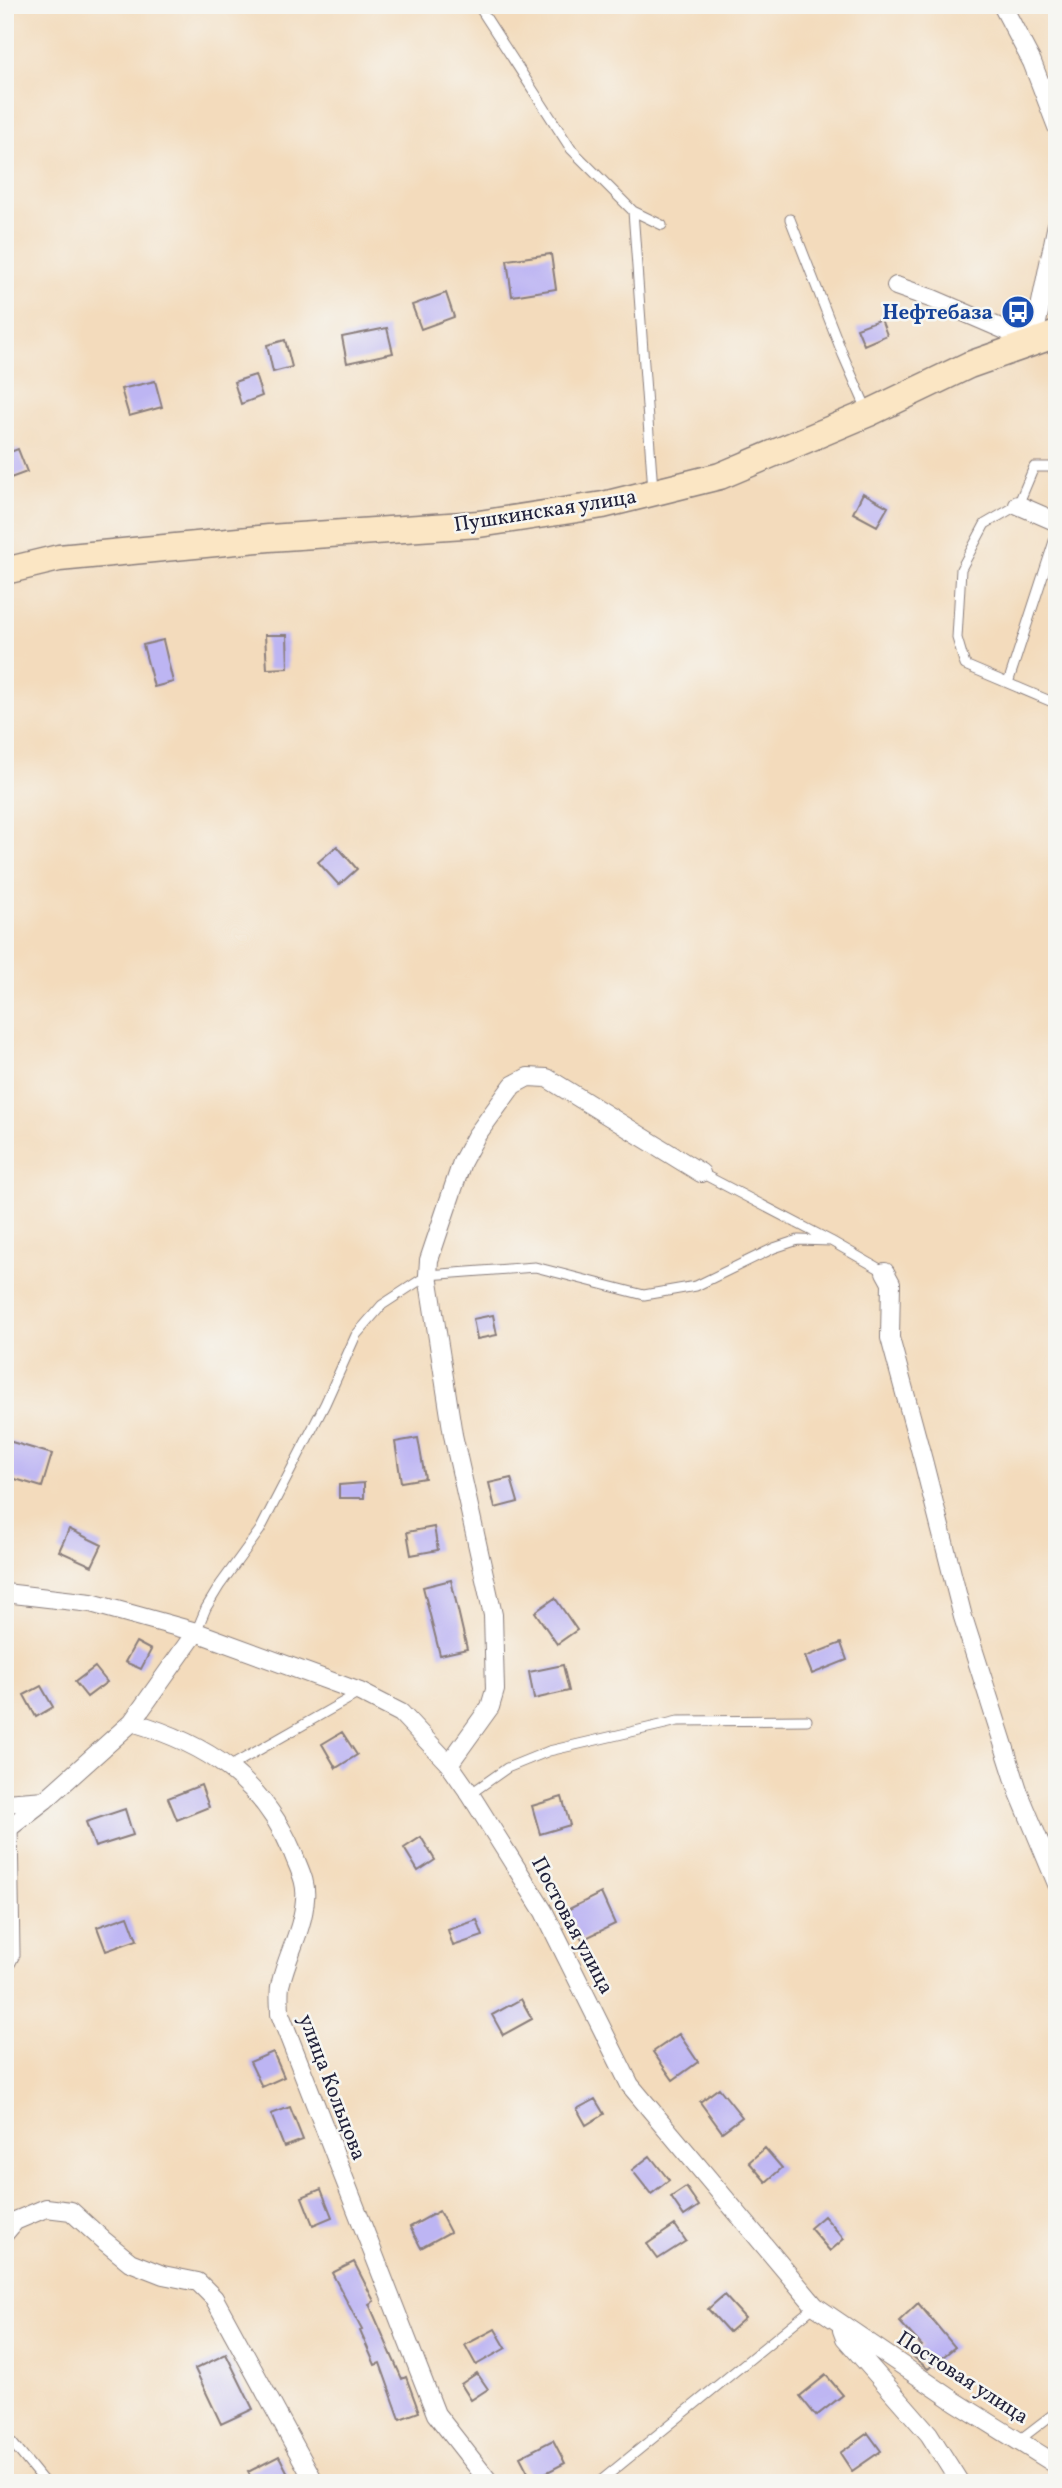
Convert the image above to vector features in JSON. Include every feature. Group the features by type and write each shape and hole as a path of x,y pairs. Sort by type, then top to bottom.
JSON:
{"main road":[{"name":"Пушкинская улица","path":"5,571 59,558 269,538 479,523 603,505 720,476 869,413 968,365 1049,341"}],"street":[{"path":"1003,5 1032,62 1057,127"},
{"path":"896,286 1049,341 1057,224"},
{"path":"1018,505 1057,523"},
{"path":"449,1764 490,1707 495,1690 494,1615 453,1435 428,1275 429,1260 462,1162 513,1085 528,1077 547,1078 701,1172"},
{"path":"885,1272 891,1283 890,1338 962,1617 1019,1793 1057,1884"},
{"name":"Постовая улица","path":"5,1593 90,1603 196,1632 360,1692 401,1713 449,1764 544,1912 630,2085 816,2306 1057,2465"},
{"path":"9,1827 45,1800 132,1722 196,1632"},
{"name":"улица Кольцова","path":"132,1722 166,1732 229,1767 257,1792 286,1838 306,1883 302,1922 280,1984 280,2014 436,2414 489,2483"},
{"path":"5,1803 45,1800"},
{"path":"5,2233 15,2221 47,2208 71,2211 130,2262 163,2275 198,2282 214,2298 315,2483"},
{"name":"Постовая улица","path":"844,2326 842,2330 845,2338 929,2434 960,2483"}],"lane":[{"path":"478,5 571,149 633,211 662,225"},
{"path":"633,211 654,492"},
{"path":"790,219 843,355 869,413"},
{"path":"1057,467 1034,467 1018,505 985,524 961,569 957,638 965,665 1057,704"},
{"path":"1008,683 1057,531"},
{"path":"701,1172 885,1272"},
{"path":"196,1632 220,1585 260,1530 325,1404 356,1335 382,1305 428,1275 535,1267 644,1295 696,1286 774,1248 798,1240 831,1241"},
{"path":"229,1767 360,1692"},
{"path":"470,1794 507,1768 549,1751 678,1721 807,1720"},
{"path":"5,1974 15,1955 9,1827"},
{"path":"598,2483 816,2306"},
{"path":"1018,2441 1057,2411"},
{"path":"5,2434 45,2483"}],"building":[{"path":"551,254 556,289 512,296 507,260"},
{"path":"446,293 454,317 421,329 412,305"},
{"path":"881,319 887,335 864,345 857,328"},
{"path":"387,328 393,353 347,363 342,337"},
{"path":"285,340 292,367 273,372 267,345"},
{"path":"255,375 262,396 241,404 234,382"},
{"path":"155,381 162,407 129,416 121,389"},
{"path":"18,449 27,472 5,480 5,454"},
{"path":"863,493 888,507 877,526 853,513"},
{"path":"265,635 287,635 288,668 267,669"},
{"path":"163,640 173,682 154,687 143,645"},
{"path":"337,846 357,869 339,885 318,862"},
{"path":"493,1315 497,1335 477,1339 473,1319"},
{"path":"418,1438 425,1478 401,1482 395,1442"},
{"path":"5,1440 52,1454 42,1487 5,1476"},
{"path":"511,1478 518,1502 495,1508 489,1483"},
{"path":"364,1483 364,1498 339,1498 339,1485"},
{"path":"434,1527 438,1550 411,1555 407,1532"},
{"path":"69,1529 102,1545 92,1566 59,1551"},
{"path":"451,1580 467,1649 440,1655 423,1587"},
{"path":"555,1598 577,1630 557,1644 535,1612"},
{"path":"136,1642 151,1650 141,1669 125,1662"},
{"path":"841,1643 847,1660 812,1674 805,1657"},
{"path":"563,1665 569,1691 534,1699 529,1672"},
{"path":"95,1667 107,1682 87,1697 75,1682"},
{"path":"41,1686 53,1707 36,1717 24,1695"},
{"path":"342,1732 357,1755 336,1768 322,1744"},
{"path":"201,1785 209,1807 177,1820 168,1798"},
{"path":"562,1797 570,1825 540,1834 532,1806"},
{"path":"125,1809 133,1835 95,1847 86,1822"},
{"path":"421,1837 435,1860 418,1871 404,1848"},
{"path":"601,1893 615,1924 582,1940 567,1910"},
{"path":"128,1916 137,1940 106,1951 97,1927"},
{"path":"477,1920 483,1936 453,1946 448,1930"},
{"path":"521,1999 532,2019 503,2035 492,2015"},
{"path":"679,2034 698,2062 673,2080 653,2052"},
{"path":"273,2052 284,2077 262,2087 250,2062"},
{"path":"719,2088 742,2117 722,2132 700,2102"},
{"path":"595,2099 604,2114 586,2125 577,2109"},
{"path":"290,2107 303,2140 284,2147 271,2114"},
{"path":"765,2148 782,2168 766,2182 749,2162"},
{"path":"650,2156 669,2180 651,2194 632,2170"},
{"path":"686,2187 699,2206 684,2216 671,2197"},
{"path":"321,2189 332,2217 313,2225 302,2197"},
{"path":"439,2211 450,2232 421,2248 410,2227"},
{"path":"824,2216 844,2239 830,2251 810,2228"},
{"path":"675,2225 686,2241 658,2259 647,2244"},
{"path":"354,2262 374,2301 369,2304 402,2379 406,2377 419,2412 400,2419 380,2363 375,2365 360,2331 362,2330 332,2273"},
{"path":"724,2295 745,2318 729,2332 708,2309"},
{"path":"918,2303 955,2347 928,2369 911,2355 922,2346 899,2321"},
{"path":"495,2329 506,2348 476,2365 465,2345"},
{"path":"226,2354 253,2409 221,2424 195,2369"},
{"path":"477,2373 488,2389 471,2400 461,2384"},
{"path":"826,2375 843,2395 816,2416 800,2396"},
{"path":"868,2433 881,2451 852,2471 840,2453"},
{"path":"553,2440 565,2463 532,2480 520,2457"},
{"path":"279,2456 293,2483 254,2483 248,2472"}],"place":[{"name":"Нефтебаза","path":"1018,312"}]}
